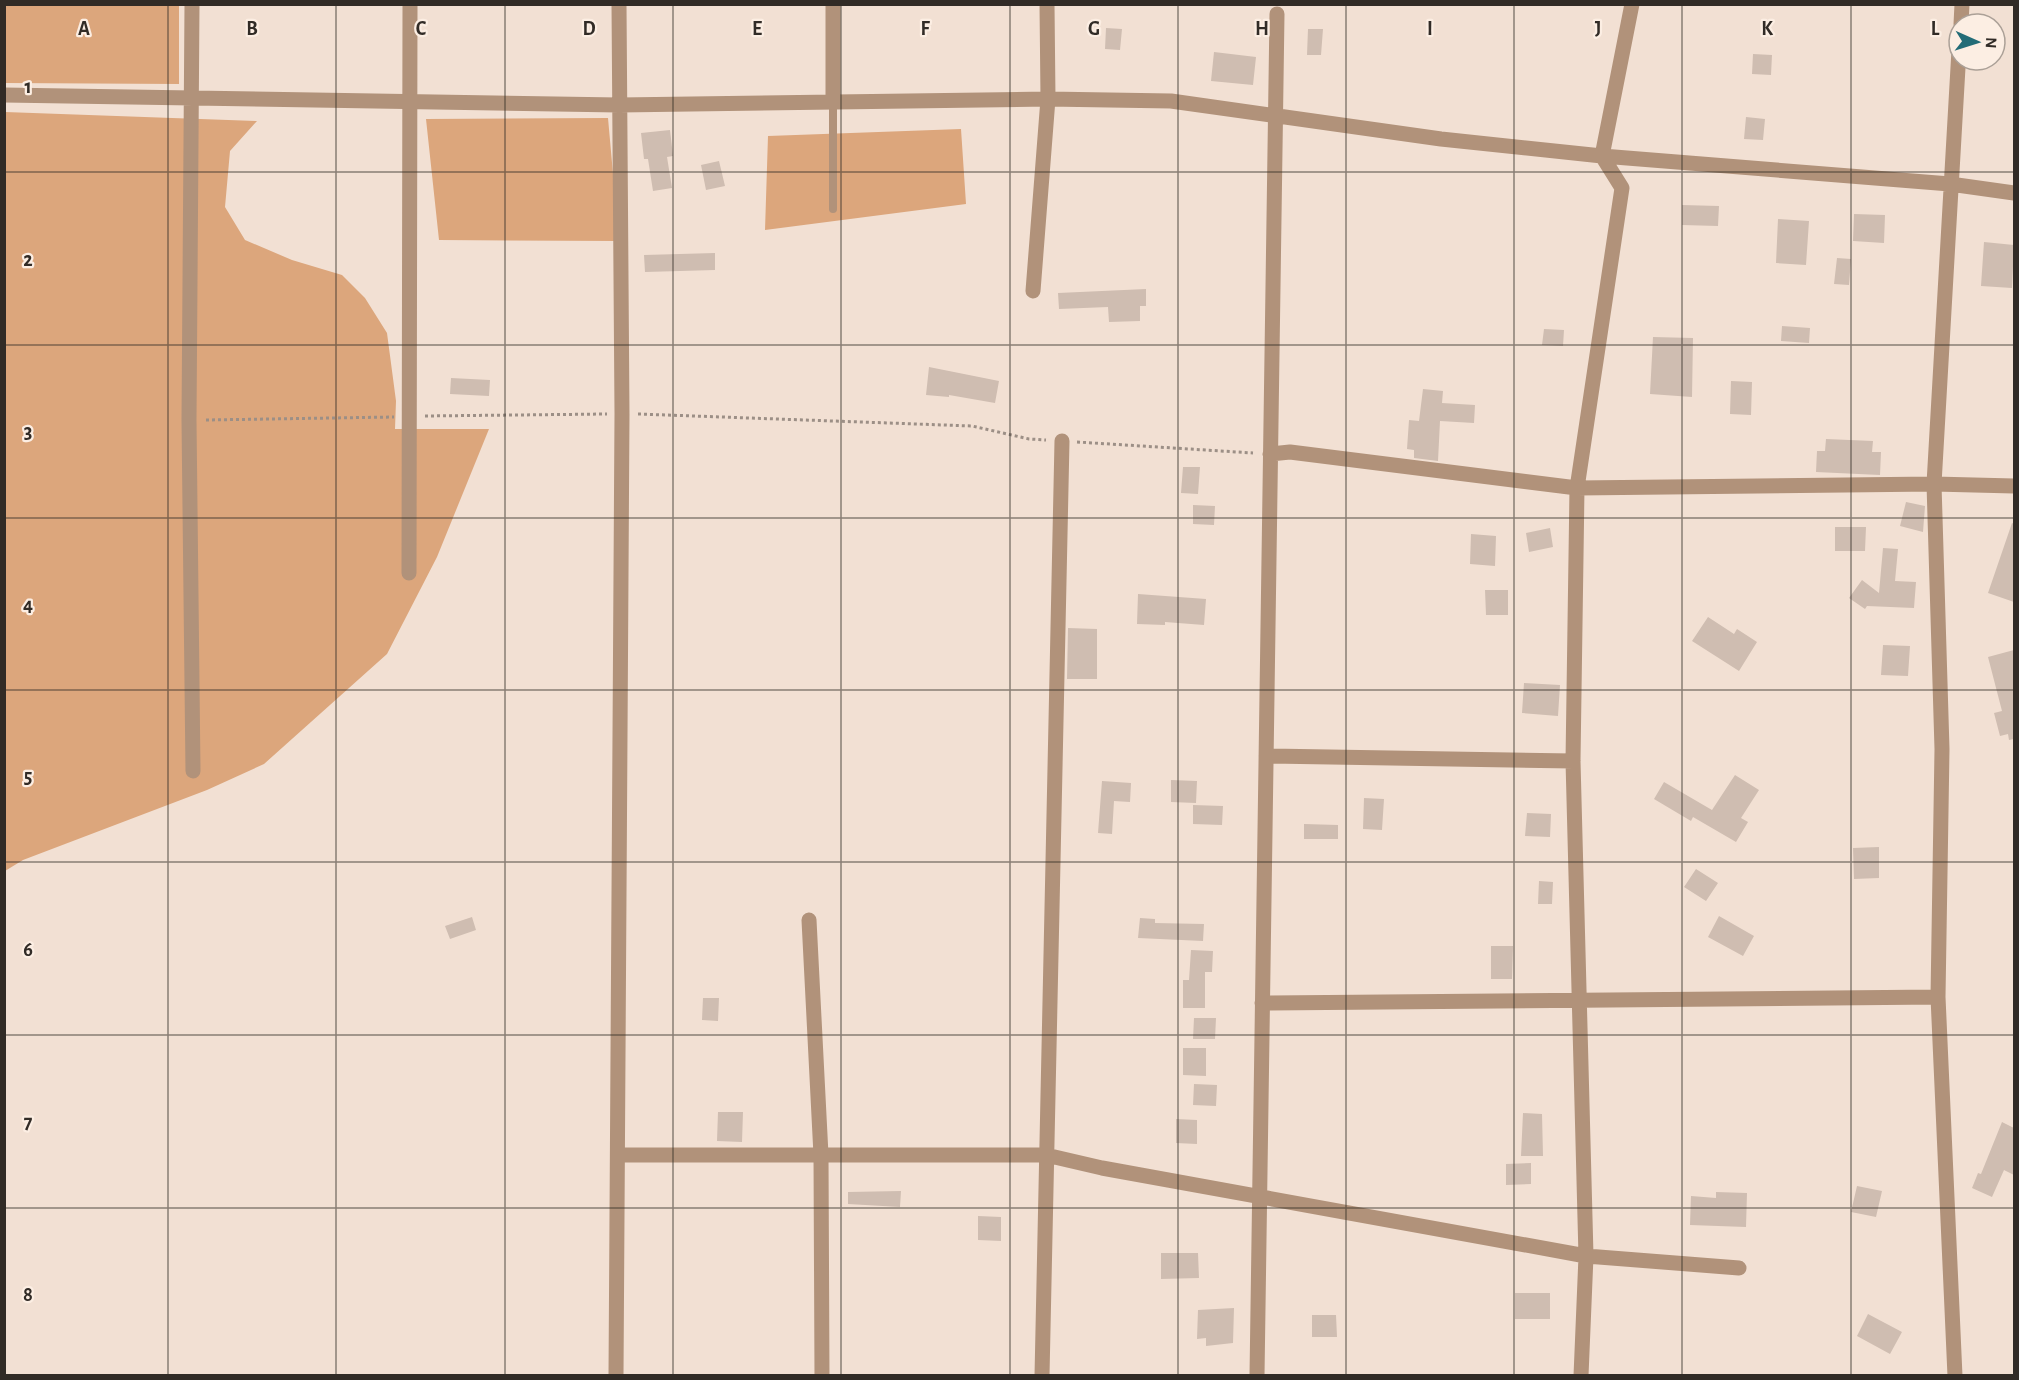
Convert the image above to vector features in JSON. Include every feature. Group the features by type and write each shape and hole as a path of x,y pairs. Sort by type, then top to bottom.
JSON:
{"street":[{"path":"192,4 189,420 193,771"},
{"path":"409,573 410,4"},
{"path":"616,1376 622,414 619,4"},
{"path":"833,4 833,102"},
{"path":"1033,291 1048,99 1047,4"},
{"path":"1581,1376 1586,1256 1573,761 1577,488 1622,188 1602,156 1632,4"},
{"path":"1257,1376 1277,14"},
{"path":"1955,1376 1938,998 1942,749 1934,484 1958,72"},
{"path":"4,95 619,105 1048,99 1171,101 1441,139 1602,156 1950,184 2014,193"},
{"path":"1042,1376 1062,441"},
{"path":"1270,454 1290,452 1577,488 1934,484 2014,486"},
{"path":"1266,756 1573,761"},
{"path":"809,920 821,1155 822,1376"},
{"path":"1262,1004 1938,998"},
{"path":"618,1155 1046,1155 1102,1168 1586,1256 1739,1268"}],"lane":[{"path":"833,102 833,209"}],"path":[{"path":"189,420 622,414 972,426 1029,439 1270,454"}],"shaded area":[{"path":"5,4 179,5 179,84 5,83"},
{"path":"5,112 257,121 230,151 225,207 245,240 292,260 342,275 365,298 387,333 396,401 395,429 489,429 437,557 387,654 264,764 207,790 23,860 5,871"},
{"path":"608,118 619,241 439,240 426,119"},
{"path":"961,129 966,204 765,230 768,136"}],"building":[{"path":"1106,28 1122,29 1120,50 1105,49"},
{"path":"1308,29 1323,29 1321,55 1307,55"},
{"path":"1214,52 1256,57 1253,85 1211,81"},
{"path":"1753,54 1772,55 1771,75 1752,74"},
{"path":"1746,117 1765,119 1763,140 1744,139"},
{"path":"670,130 673,156 667,157 672,188 653,191 648,159 644,159 641,133"},
{"path":"719,161 725,186 706,190 701,165"},
{"path":"1682,205 1719,206 1718,226 1682,225"},
{"path":"1854,214 1885,215 1884,243 1853,241"},
{"path":"1778,219 1809,221 1806,265 1776,263"},
{"path":"1984,242 2014,245 2012,288 1981,286"},
{"path":"715,253 715,270 645,272 644,255"},
{"path":"1837,258 1851,259 1849,285 1834,284"},
{"path":"1146,289 1146,306 1140,306 1140,321 1109,322 1108,307 1059,309 1058,293"},
{"path":"1782,326 1810,328 1809,343 1781,341"},
{"path":"1544,329 1564,330 1563,346 1542,345"},
{"path":"1653,337 1693,338 1692,397 1650,394"},
{"path":"929,367 999,381 995,403 949,395 949,397 926,395"},
{"path":"451,378 490,380 489,396 450,394"},
{"path":"1731,381 1752,382 1751,415 1730,414"},
{"path":"1423,389 1443,391 1442,403 1475,405 1474,423 1440,421 1438,461 1414,458 1414,450 1407,449 1409,420 1419,421"},
{"path":"1826,439 1873,441 1872,452 1881,452 1880,475 1816,472 1817,451 1825,451"},
{"path":"1183,467 1200,467 1198,494 1181,493"},
{"path":"1906,502 1925,506 1923,532 1900,526"},
{"path":"1193,505 1215,506 1214,525 1193,524"},
{"path":"2012,523 2014,524 2014,602 1988,593"},
{"path":"1835,527 1866,527 1865,551 1835,551"},
{"path":"1550,528 1553,547 1529,552 1526,533"},
{"path":"1471,534 1496,536 1495,566 1470,564"},
{"path":"1883,548 1898,549 1895,581 1916,582 1914,608 1867,606 1865,609 1849,598 1862,580 1879,593"},
{"path":"1485,590 1508,590 1508,615 1486,615"},
{"path":"1138,594 1206,599 1204,625 1165,622 1165,625 1137,624"},
{"path":"1708,617 1734,634 1737,629 1757,642 1739,671 1692,641"},
{"path":"1068,628 1097,629 1097,679 1067,679"},
{"path":"1883,645 1910,646 1908,676 1881,675"},
{"path":"2014,650 2014,739 2009,740 2008,734 2000,736 1994,713 2002,711 1988,657"},
{"path":"1524,683 1560,685 1558,716 1522,713"},
{"path":"1735,775 1759,790 1741,818 1748,822 1736,842 1693,817 1691,821 1654,799 1664,782 1712,810"},
{"path":"1171,780 1197,781 1196,803 1171,802"},
{"path":"1102,781 1131,783 1130,802 1114,801 1112,834 1098,833"},
{"path":"1364,798 1384,799 1382,830 1363,829"},
{"path":"1193,805 1223,806 1222,825 1193,824"},
{"path":"1527,813 1551,814 1550,837 1525,836"},
{"path":"1304,824 1338,825 1338,839 1304,839"},
{"path":"1879,847 1879,878 1854,879 1853,848"},
{"path":"1696,869 1718,883 1706,901 1684,887"},
{"path":"1539,881 1553,882 1552,904 1538,904"},
{"path":"1719,916 1754,936 1743,956 1708,937"},
{"path":"472,917 476,930 450,939 445,926"},
{"path":"1140,918 1155,919 1155,923 1204,924 1203,941 1138,938"},
{"path":"1491,946 1513,946 1512,979 1491,979"},
{"path":"1191,950 1213,951 1212,972 1205,972 1205,1008 1183,1008 1183,980 1189,980"},
{"path":"703,998 719,998 718,1021 702,1020"},
{"path":"1194,1018 1216,1018 1215,1039 1193,1039"},
{"path":"1183,1048 1206,1048 1206,1076 1183,1075"},
{"path":"1194,1084 1217,1085 1216,1106 1193,1105"},
{"path":"718,1112 743,1112 742,1142 717,1141"},
{"path":"1523,1113 1542,1114 1543,1156 1521,1156"},
{"path":"1176,1119 1197,1120 1197,1144 1176,1143"},
{"path":"2002,1122 2014,1128 2014,1175 2004,1170 1992,1197 1972,1188 1978,1173 1981,1174"},
{"path":"1531,1163 1531,1184 1506,1185 1506,1164"},
{"path":"1857,1186 1882,1191 1876,1217 1851,1212"},
{"path":"901,1191 900,1207 848,1204 848,1192"},
{"path":"1716,1192 1747,1193 1746,1227 1690,1225 1691,1196 1716,1198"},
{"path":"978,1216 1001,1217 1001,1241 978,1240"},
{"path":"1161,1253 1198,1253 1199,1278 1161,1279"},
{"path":"1515,1293 1550,1293 1550,1319 1515,1319"},
{"path":"1234,1308 1233,1343 1206,1346 1206,1338 1197,1339 1198,1310"},
{"path":"1868,1314 1902,1332 1890,1354 1857,1336"},
{"path":"1312,1315 1336,1315 1337,1337 1312,1337"}]}
